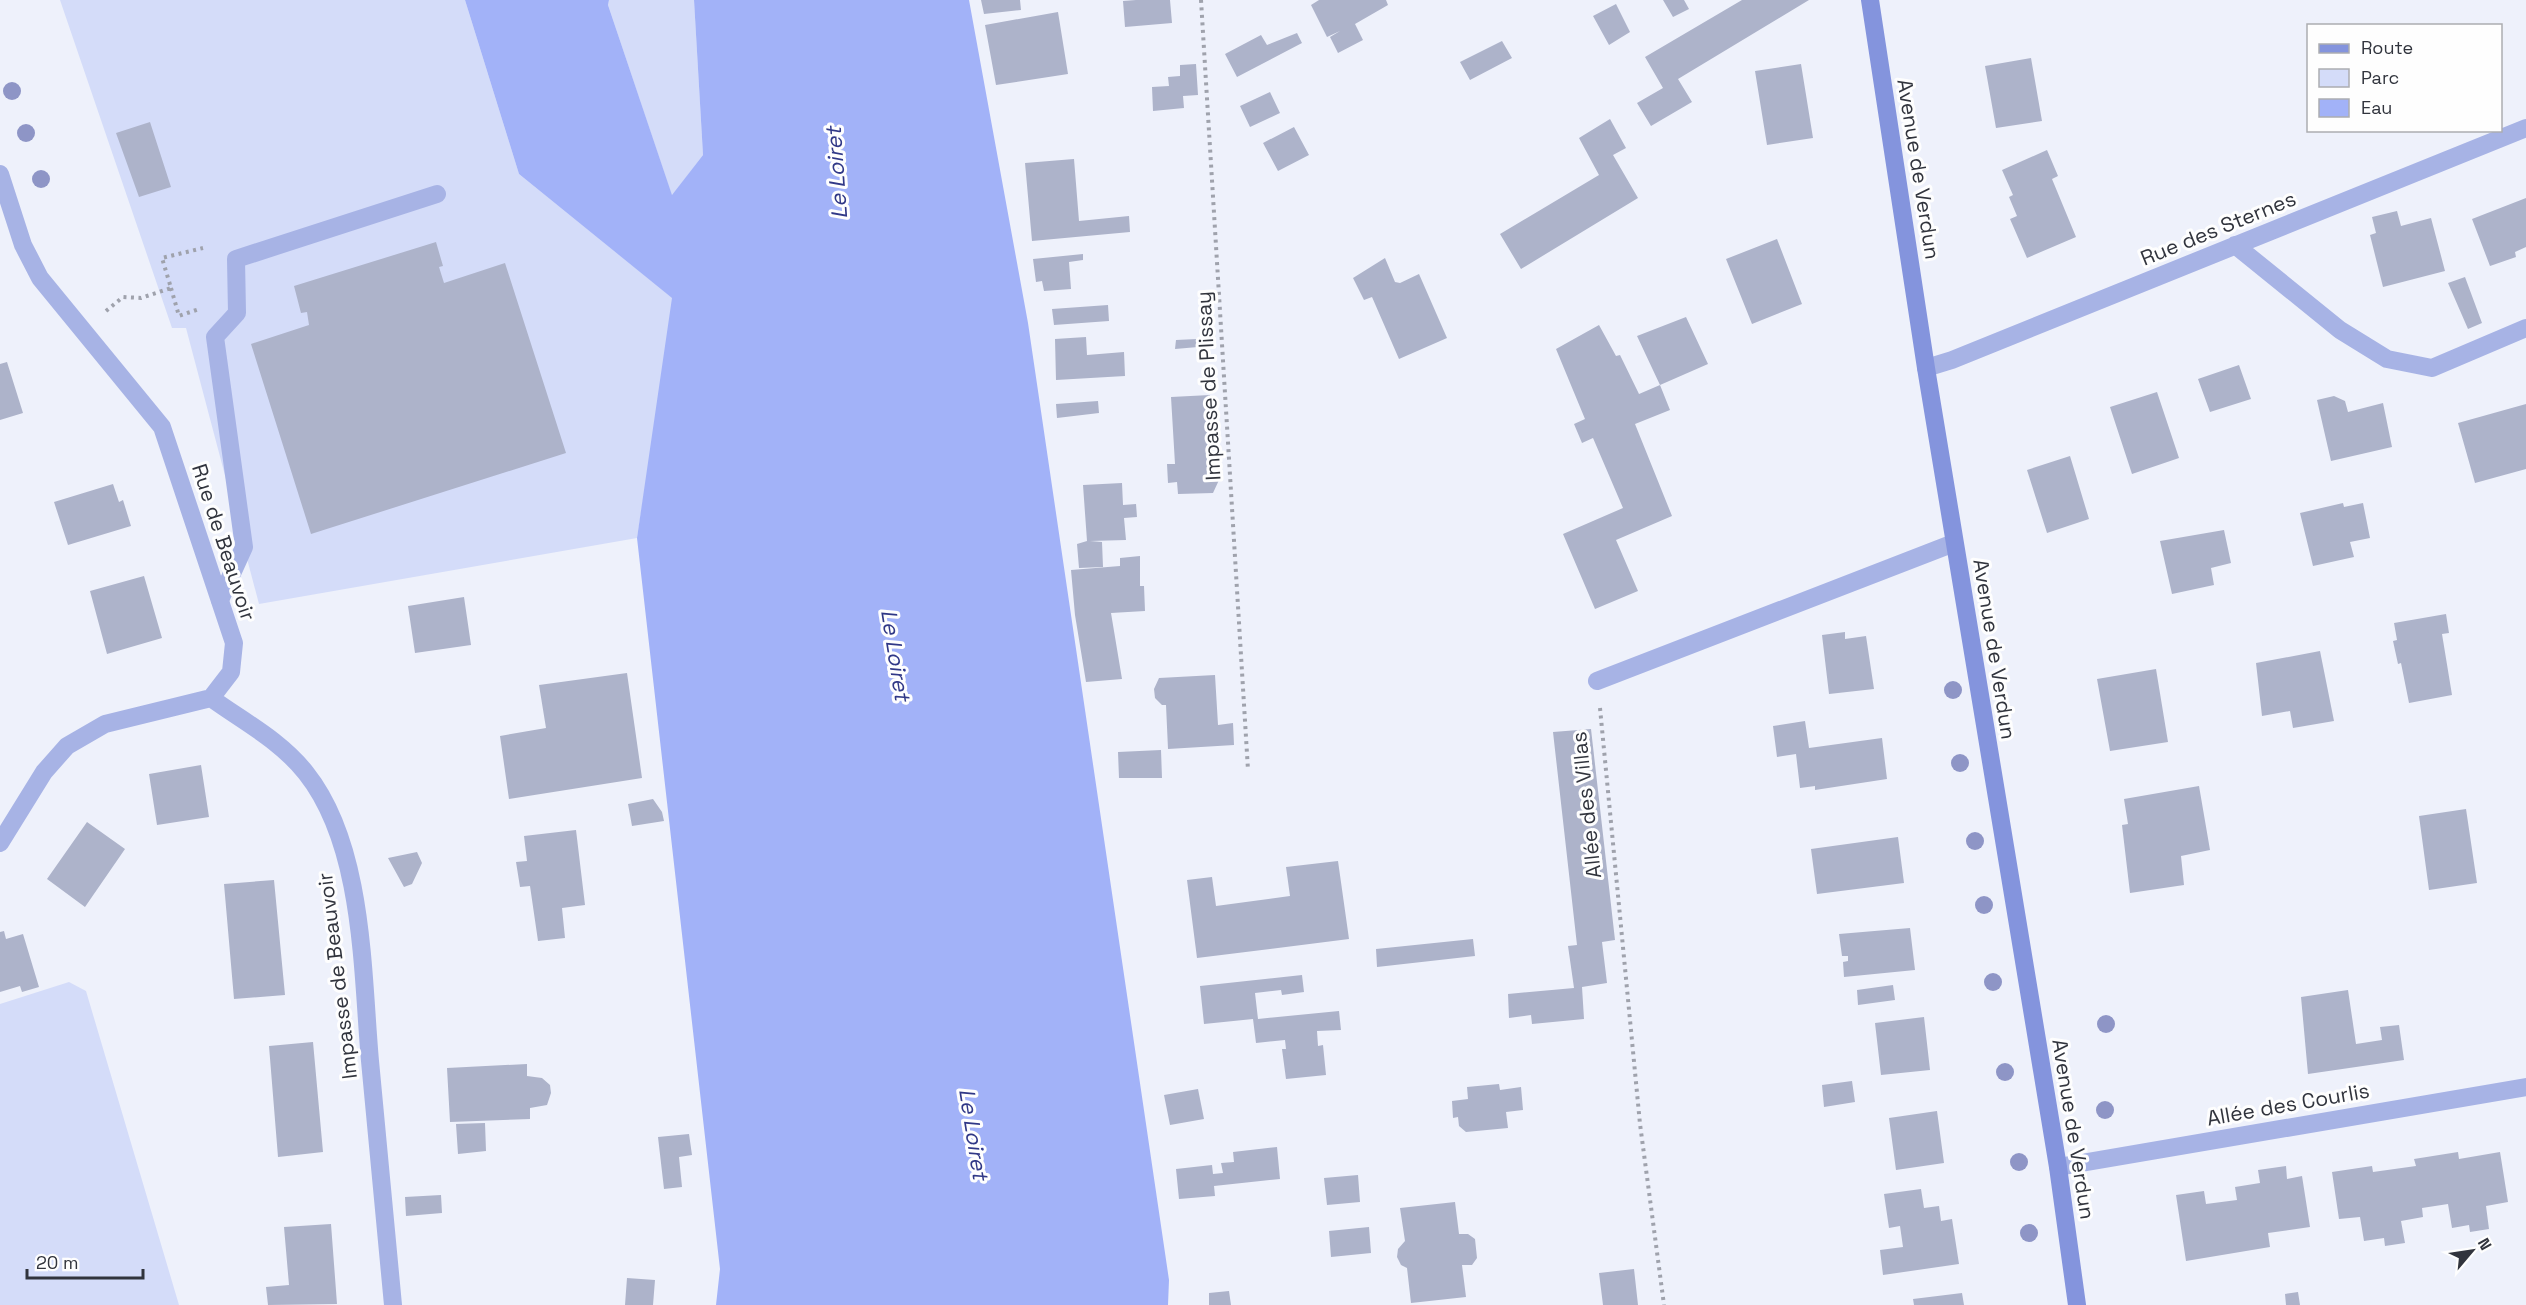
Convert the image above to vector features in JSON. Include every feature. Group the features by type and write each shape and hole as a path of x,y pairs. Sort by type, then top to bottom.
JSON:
{"street":[{"name":"Avenue de Verdun","path":"1870,0 1954,543 2058,1167 2077,1305"},
{"name":"Rue des Sternes","path":"1926,368 1952,360 2526,128"},
{"name":"Rue de Beauvoir","path":"0,174 23,245 40,278 162,427 234,643 231,672 211,698"},
{"path":"220,600 244,547 216,337 237,313 236,259 437,194"},
{"path":"2235,245 2340,330 2387,358 2432,368 2526,328"},
{"path":"1597,681 1954,543"},
{"path":"0,843 44,772 67,746 105,724 211,698"},
{"name":"Impasse de Beauvoir","path":"211,698 244,723 279,743 308,774 340,831 355,898 393,1305"},
{"name":"Allée des Courlis","path":"2058,1167 2526,1087"}],"path":[{"name":"Impasse de Plissay","path":"1200,0 1248,770"},
{"path":"202,248 162,258 179,316 237,299"},
{"path":"100,315 123,297 141,298 171,288"},
{"name":"Allée des Villas","path":"1597,681 1640,1124 1664,1305"}],"green space":[{"path":"60,0 465,0 519,174 675,300 637,538 259,604 186,328 172,328"},
{"path":"609,0 694,0 703,155 672,196 608,5"},
{"path":"69,982 86,991 179,1305 0,1305 0,1004"}],"water":[{"name":"Le Loiret","path":"465,0 609,0 608,5 672,195 703,155 694,0 969,0 1028,323 1169,1280 1168,1305 716,1305 720,1269 637,538 672,298 519,174"}],"building":[{"path":"981,0 1020,0 1021,10 984,14"},
{"path":"1170,0 1172,23 1125,27 1123,1"},
{"path":"1319,0 1386,0 1388,5 1355,24 1363,40 1338,53 1330,37 1340,31 1327,37 1311,5"},
{"path":"1663,0 1684,0 1689,9 1673,17"},
{"path":"1742,0 1809,0 1678,79 1692,102 1651,126 1637,103 1663,88 1645,57"},
{"path":"1616,4 1630,32 1609,45 1593,16"},
{"path":"1058,12 1068,74 996,85 985,25"},
{"path":"1297,33 1302,43 1237,77 1225,54 1261,35 1267,45"},
{"path":"1502,41 1512,58 1470,80 1460,62"},
{"path":"2031,58 2042,121 1996,128 1985,66"},
{"path":"1196,64 1198,95 1183,96 1184,108 1153,111 1152,87 1169,86 1168,77 1180,76 1180,65"},
{"path":"1801,64 1813,138 1767,145 1755,71"},
{"path":"1270,92 1280,113 1250,127 1240,106"},
{"path":"1610,119 1626,148 1613,155 1638,198 1521,269 1500,234 1599,175 1579,138"},
{"path":"150,122 171,187 139,197 116,133"},
{"path":"1294,127 1309,155 1278,171 1263,143"},
{"path":"2047,150 2058,176 2052,179 2076,237 2027,258 2010,219 2017,216 2009,197 2013,195 2002,170"},
{"path":"1074,159 1079,221 1129,216 1130,232 1032,241 1025,163"},
{"path":"2526,198 2526,247 2515,252 2516,257 2490,266 2472,219"},
{"path":"2397,211 2401,226 2431,218 2445,271 2383,287 2370,235 2376,233 2372,217"},
{"path":"1777,239 1802,304 1752,324 1726,259"},
{"path":"436,242 443,266 439,267 444,283 505,263 566,453 311,534 251,344 309,325 307,312 301,313 294,286"},
{"path":"1083,254 1083,260 1069,262 1071,289 1044,291 1042,281 1036,282 1033,259"},
{"path":"1385,258 1395,282 1400,283 1419,274 1447,338 1399,359 1372,297 1364,300 1353,278"},
{"path":"2465,277 2482,323 2468,329 2448,283"},
{"path":"1108,305 1109,321 1054,325 1052,309"},
{"path":"1686,317 1708,364 1660,385 1637,336"},
{"path":"1599,325 1616,356 1620,355 1639,394 1660,385 1670,410 1635,424 1672,516 1616,540 1638,591 1595,609 1563,534 1623,508 1593,438 1582,443 1574,424 1585,419 1556,349"},
{"path":"1086,337 1087,355 1124,352 1125,376 1056,380 1055,339"},
{"path":"1197,339 1198,347 1175,349 1176,340"},
{"path":"7,362 23,413 0,420 0,364"},
{"path":"2239,365 2251,399 2210,412 2198,379"},
{"path":"2157,392 2179,458 2132,474 2110,407"},
{"path":"1210,395 1214,480 1219,480 1213,493 1178,494 1177,482 1168,483 1167,464 1175,464 1171,397"},
{"path":"2334,396 2345,401 2348,412 2383,403 2392,447 2331,461 2317,400"},
{"path":"1098,401 1099,413 1057,418 1056,404"},
{"path":"2526,404 2526,469 2475,483 2458,423"},
{"path":"2070,456 2089,519 2047,533 2027,470"},
{"path":"1122,483 1123,505 1136,504 1137,517 1124,518 1126,540 1090,541 1102,542 1103,567 1079,568 1077,544 1087,541 1083,485"},
{"path":"113,484 119,502 123,500 131,526 68,545 54,502"},
{"path":"2343,503 2344,507 2363,503 2370,538 2350,542 2354,557 2313,566 2300,513"},
{"path":"2224,530 2231,563 2211,568 2214,585 2172,594 2160,541"},
{"path":"1140,556 1140,586 1144,586 1145,611 1111,613 1122,679 1086,682 1075,615 1071,570 1120,566 1120,558"},
{"path":"144,576 162,638 107,654 90,591"},
{"path":"464,597 471,645 415,653 408,606"},
{"path":"2446,614 2449,633 2442,634 2452,695 2409,703 2401,663 2398,664 2393,641 2397,640 2394,623"},
{"path":"1845,632 1845,639 1866,636 1874,689 1829,694 1822,635"},
{"path":"2320,651 2334,721 2293,728 2290,711 2262,716 2256,663"},
{"path":"2156,669 2168,742 2110,751 2097,679"},
{"path":"627,673 642,778 509,799 500,736 546,728 539,685"},
{"path":"1215,675 1218,725 1233,723 1234,745 1168,749 1166,705 1162,705 1155,698 1154,689 1159,678"},
{"path":"1805,721 1809,748 1882,738 1887,779 1815,790 1815,786 1800,788 1796,754 1777,757 1773,726"},
{"path":"1591,729 1615,940 1602,942 1607,983 1582,987 1584,1019 1532,1024 1531,1015 1509,1018 1508,994 1574,988 1568,946 1577,945 1553,732"},
{"path":"1161,750 1162,778 1119,778 1118,752"},
{"path":"201,765 209,817 157,825 149,774"},
{"path":"2199,786 2210,850 2181,856 2184,885 2130,893 2122,825 2128,824 2124,799"},
{"path":"653,799 662,812 664,821 632,826 628,804"},
{"path":"2466,809 2477,883 2429,890 2419,816"},
{"path":"87,822 125,849 85,907 47,879"},
{"path":"576,830 585,905 562,908 565,938 538,941 530,886 520,887 516,862 527,861 524,836"},
{"path":"1898,837 1904,883 1817,894 1811,849"},
{"path":"417,852 422,863 412,884 404,887 388,858"},
{"path":"1338,861 1349,939 1197,958 1187,880 1212,877 1216,906 1290,896 1286,867"},
{"path":"274,880 285,995 234,999 224,884"},
{"path":"1910,928 1915,970 1844,977 1843,962 1848,961 1848,956 1842,956 1839,934"},
{"path":"4,931 6,939 23,934 39,987 22,992 20,986 0,992 0,932"},
{"path":"1473,939 1475,956 1377,967 1376,949"},
{"path":"1302,975 1304,992 1282,995 1281,990 1255,993 1258,1019 1339,1011 1341,1030 1317,1031 1318,1046 1323,1045 1326,1075 1286,1079 1282,1049 1286,1049 1285,1040 1256,1043 1253,1019 1204,1024 1200,986"},
{"path":"1893,985 1895,1000 1858,1005 1857,990"},
{"path":"2348,990 2356,1044 2382,1040 2380,1027 2399,1025 2404,1060 2308,1074 2301,997"},
{"path":"1924,1017 1930,1070 1881,1075 1875,1023"},
{"path":"313,1042 323,1152 278,1157 269,1046"},
{"path":"527,1064 527,1076 542,1078 550,1085 551,1093 547,1105 530,1108 530,1119 450,1122 447,1068"},
{"path":"1852,1081 1855,1102 1824,1107 1822,1085"},
{"path":"1499,1084 1500,1090 1521,1087 1523,1110 1506,1112 1508,1128 1466,1132 1459,1126 1458,1117 1453,1118 1452,1101 1468,1099 1467,1087"},
{"path":"1198,1089 1204,1119 1170,1125 1164,1095"},
{"path":"1937,1111 1944,1163 1896,1170 1889,1118"},
{"path":"485,1123 486,1151 458,1154 456,1124"},
{"path":"689,1134 692,1155 679,1157 682,1187 664,1189 658,1137"},
{"path":"1277,1147 1280,1179 1214,1186 1215,1196 1179,1199 1176,1169 1212,1165 1213,1174 1223,1173 1221,1163 1234,1162 1233,1152"},
{"path":"2458,1152 2459,1159 2500,1152 2508,1202 2486,1206 2489,1229 2470,1232 2469,1225 2452,1228 2448,1204 2422,1208 2423,1217 2401,1221 2405,1243 2385,1246 2384,1238 2364,1241 2360,1217 2339,1219 2332,1172 2372,1166 2373,1172 2416,1166 2414,1159"},
{"path":"2286,1166 2287,1179 2302,1176 2310,1227 2268,1233 2270,1247 2186,1261 2176,1195 2204,1191 2206,1204 2237,1200 2235,1187 2260,1183 2258,1170"},
{"path":"1358,1175 1360,1202 1327,1205 1324,1178"},
{"path":"1921,1189 1924,1208 1939,1206 1941,1221 1952,1219 1959,1264 1883,1275 1880,1250 1903,1247 1900,1226 1889,1228 1884,1194"},
{"path":"441,1195 442,1213 406,1216 405,1197"},
{"path":"1455,1202 1459,1234 1468,1234 1475,1239 1477,1258 1472,1265 1462,1265 1466,1297 1411,1303 1407,1268 1401,1265 1397,1257 1398,1249 1405,1241 1400,1208"},
{"path":"331,1224 337,1304 268,1305 266,1287 289,1285 284,1227"},
{"path":"1369,1227 1371,1253 1331,1257 1329,1231"},
{"path":"1634,1269 1638,1305 1603,1305 1599,1273"},
{"path":"627,1278 655,1280 653,1305 625,1305"},
{"path":"1229,1291 1231,1305 1209,1305 1209,1293"},
{"path":"2298,1292 2300,1305 2286,1305 2285,1294"},
{"path":"1962,1293 1964,1305 1914,1305 1913,1299"}]}
